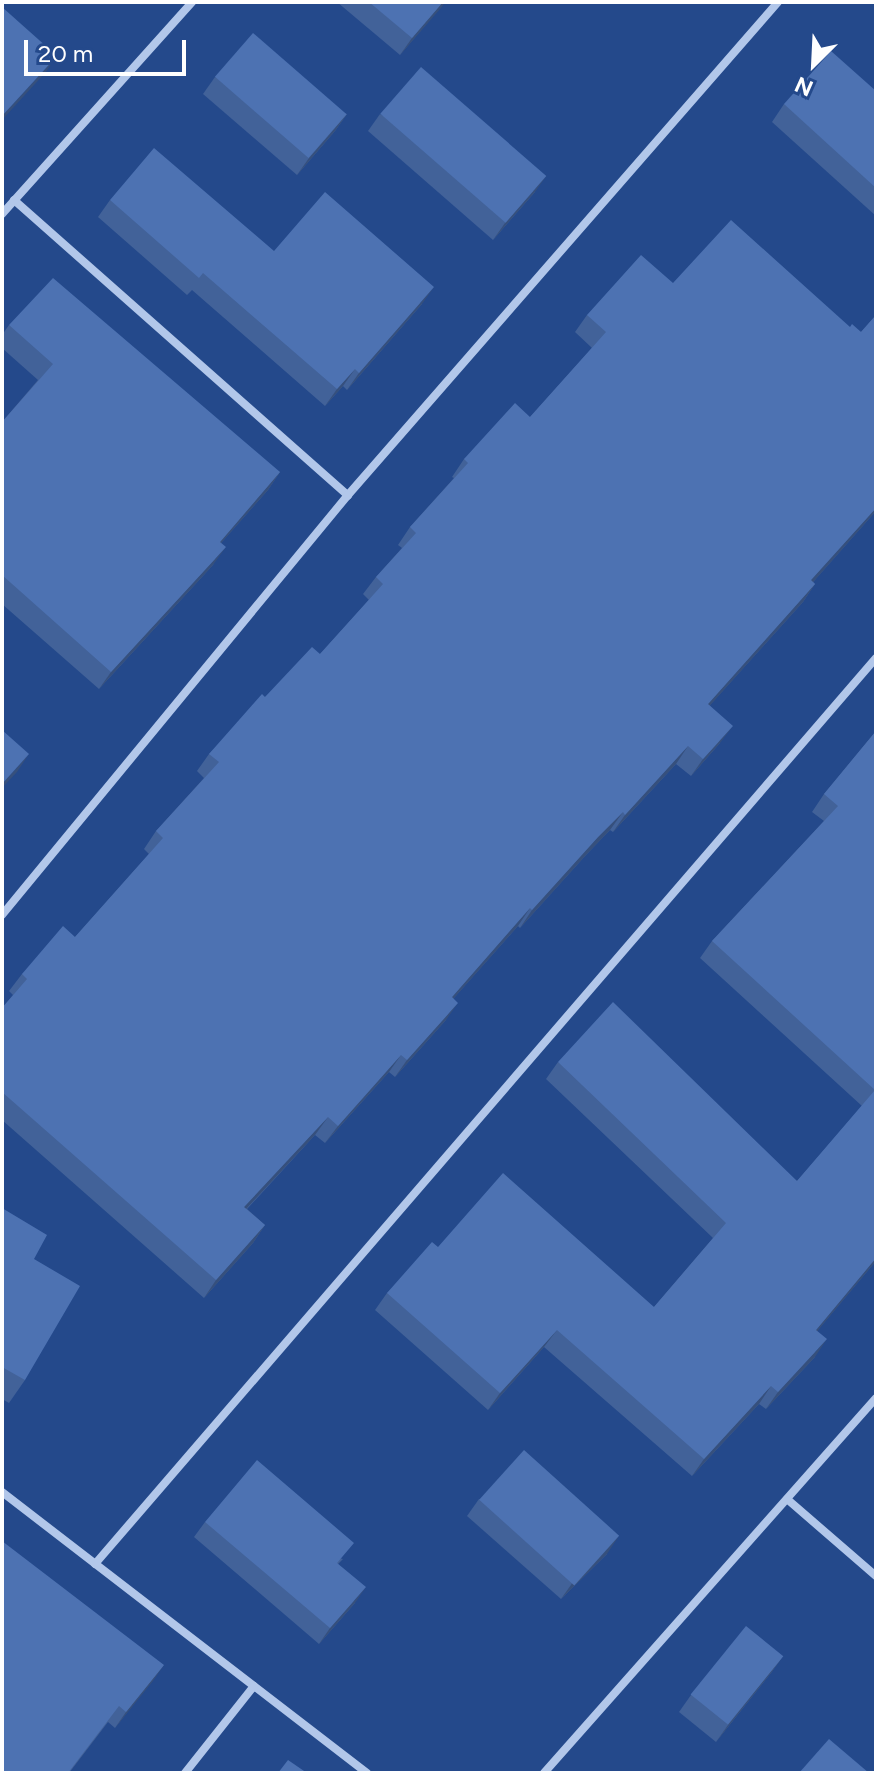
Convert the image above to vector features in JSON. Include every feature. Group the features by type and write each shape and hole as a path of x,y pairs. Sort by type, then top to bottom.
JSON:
{"street":[{"path":"2,214 192,2"},
{"path":"2,915 348,495 778,2"},
{"path":"14,200 348,495"},
{"path":"95,1564 876,658"},
{"path":"544,1773 876,1398"},
{"path":"2,1492 367,1773"},
{"path":"787,1499 876,1576"},
{"path":"185,1773 254,1686"}],"building":[{"path":"369,2 443,2 412,38"},
{"path":"2,7 57,56 2,116"},
{"path":"253,33 347,114 309,158 215,77"},
{"path":"831,51 876,91 876,188 784,104"},
{"path":"421,67 546,176 506,223 380,114"},
{"path":"154,148 274,251 325,192 434,287 359,373 355,369 337,389 203,273 199,278 110,200"},
{"path":"731,220 850,327 852,324 861,332 876,315 876,508 811,580 815,584 708,704 733,726 703,759 688,746 625,815 623,812 532,910 530,908 452,997 458,1003 407,1060 401,1055 338,1126 328,1117 244,1207 265,1225 216,1280 2,1092 2,1008 27,979 22,974 63,926 75,937 163,838 156,831 219,762 209,754 262,694 265,697 312,647 320,654 383,584 376,577 416,533 410,527 468,463 464,459 515,403 530,417 606,332 587,315 641,255 673,283"},
{"path":"53,278 280,472 220,542 226,547 111,672 2,575 2,422 53,364 9,325"},
{"path":"2,730 29,754 2,784"},
{"path":"876,731 876,1258 816,1330 827,1339 778,1392 771,1386 704,1459 557,1330 500,1393 387,1293 432,1242 438,1247 503,1173 654,1307 726,1223 558,1062 613,1002 797,1181 875,1090 712,941 838,806 824,794"},
{"path":"2,1208 47,1235 34,1259 80,1286 25,1380 2,1367"},
{"path":"524,1450 619,1536 574,1585 479,1500"},
{"path":"257,1460 354,1543 337,1563 366,1587 330,1628 205,1522"},
{"path":"2,1541 164,1665 126,1712 119,1706 68,1773 2,1773"},
{"path":"746,1626 783,1656 728,1725 691,1694"},
{"path":"829,1739 869,1773 799,1773"},
{"path":"288,1760 307,1773 278,1773"}]}
